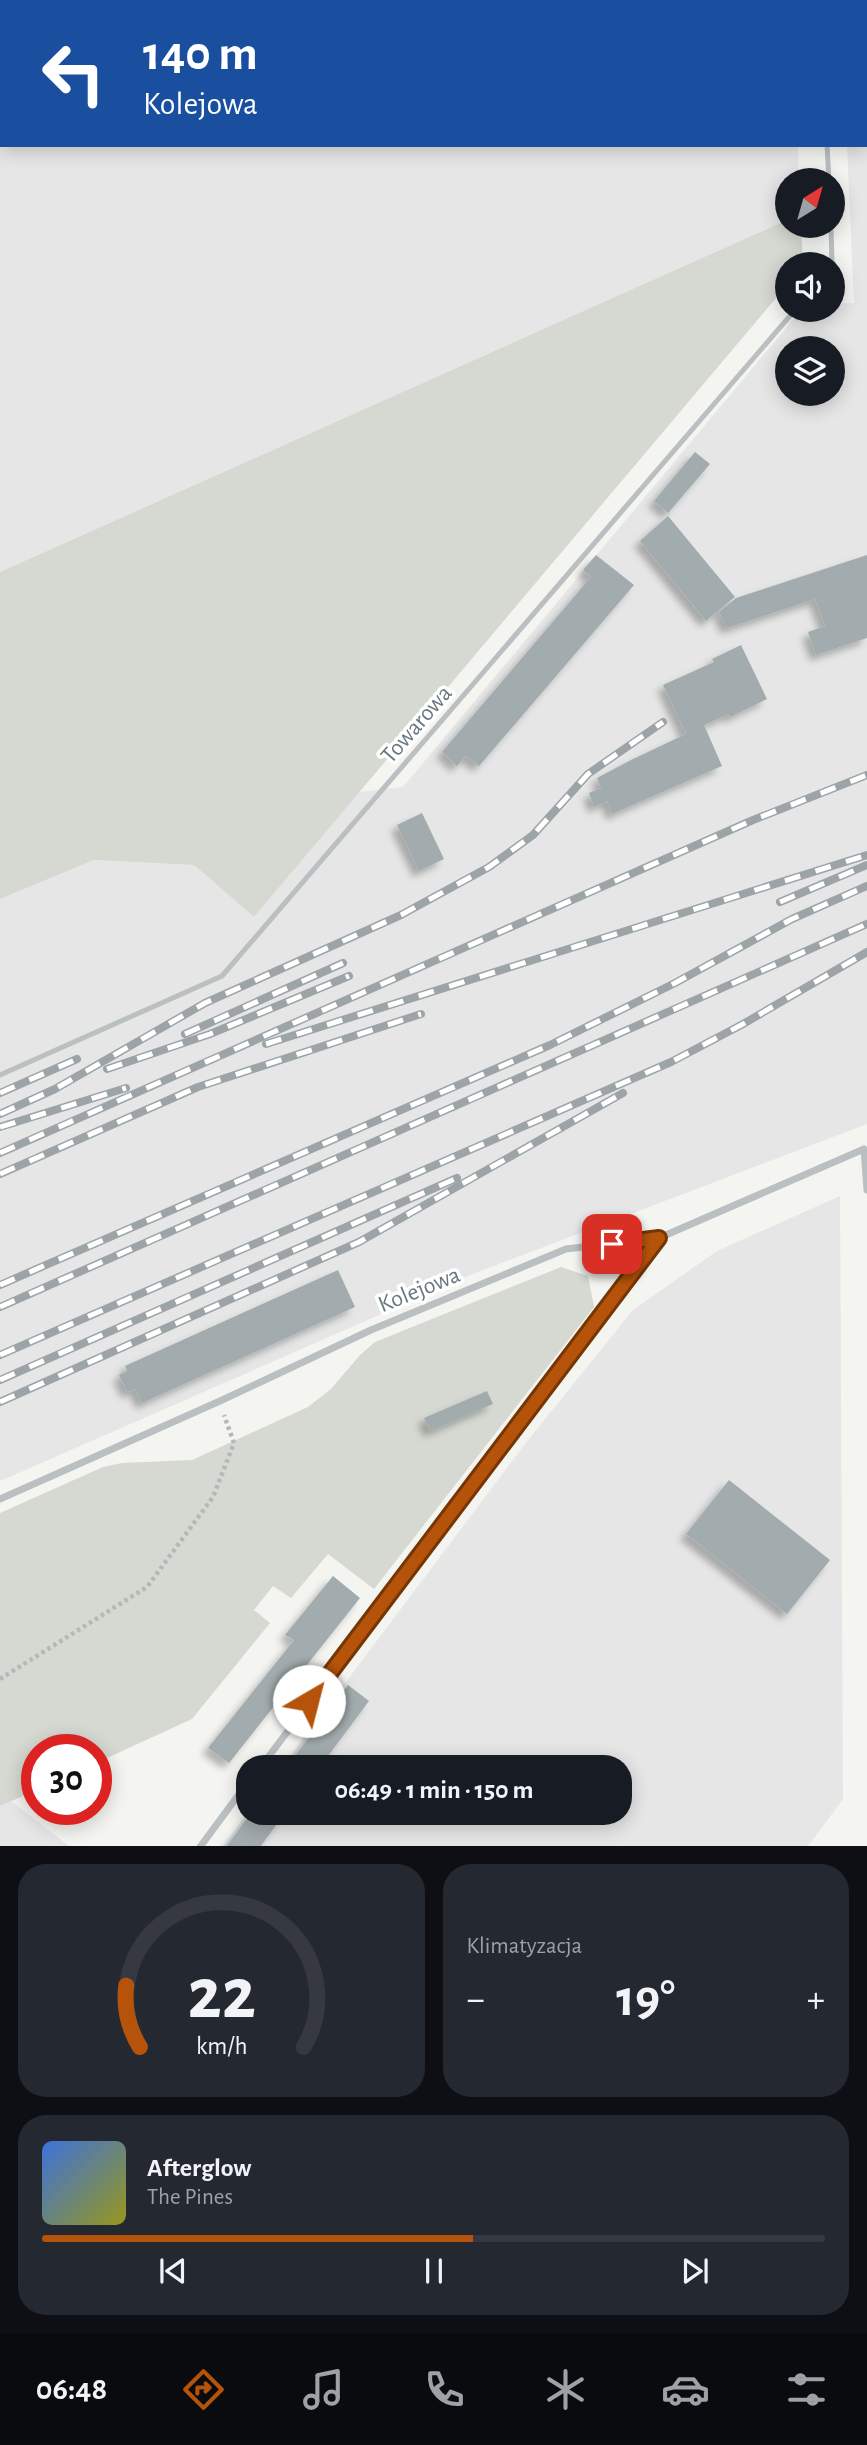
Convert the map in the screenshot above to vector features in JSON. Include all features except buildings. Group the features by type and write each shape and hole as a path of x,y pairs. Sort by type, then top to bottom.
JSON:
{"street":[{"path":"865,1155 867,1190"},
{"name":"Kolejowa","path":"0,1499 371,1330 566,1249 659,1238 865,1155"},
{"path":"270,1755 659,1238"},
{"path":"200,1846 236,1798"}],"lane":[{"path":"827,147 828,168"},
{"name":"Towarowa","path":"0,1075 222,976 785,322"}],"path":[{"path":"0,1679 147,1587 213,1497 234,1443 220,1401"}],"shaded area":[{"path":"0,147 798,147 799,168 775,168 775,225 0,572"},
{"path":"847,147 867,147 867,1124 475,1273 0,1481 0,899 94,860 194,865 254,917 359,792 403,787 775,341 775,406 845,406 845,336 779,336 791,322 845,322 845,303 854,303"},
{"path":"775,225 775,238 802,238 802,252 775,252 775,299 254,917 194,865 94,860 0,899 0,572"},
{"path":"840,1196 843,1799 808,1846 224,1846 239,1825 632,1825 632,1755 291,1755 525,1444 633,1310 717,1251"},
{"path":"561,1267 588,1276 594,1307 374,1589 328,1554 291,1598 273,1586 254,1610 270,1623 192,1719 112,1756 112,1734 21,1734 21,1797 0,1806 0,1513 103,1467 122,1463 192,1460 308,1407 331,1389 375,1342"},
{"path":"11,1801 21,1809 21,1825 42,1825 69,1846 0,1846 0,1806"}],"railway":[{"path":"0,1114 55,1089 205,1003 401,915 489,867 533,835 588,774 663,722"},
{"path":"0,1153 753,820 867,775"},
{"path":"266,1044 867,855"},
{"path":"780,902 867,865"},
{"path":"0,1285 550,1045 675,983 792,919 867,886"},
{"path":"0,1307 867,924"},
{"path":"0,1355 671,1062 743,1024 867,952"},
{"path":"185,1034 343,963"},
{"path":"107,1069 210,1034 349,976"},
{"path":"0,1174 198,1087 421,1014"},
{"path":"0,1093 77,1059"},
{"path":"0,1127 126,1088"},
{"path":"0,1402 359,1242 623,1093"},
{"path":"0,1380 457,1178"}],"route":[{"path":"309,1701 659,1238 612,1244"}]}
